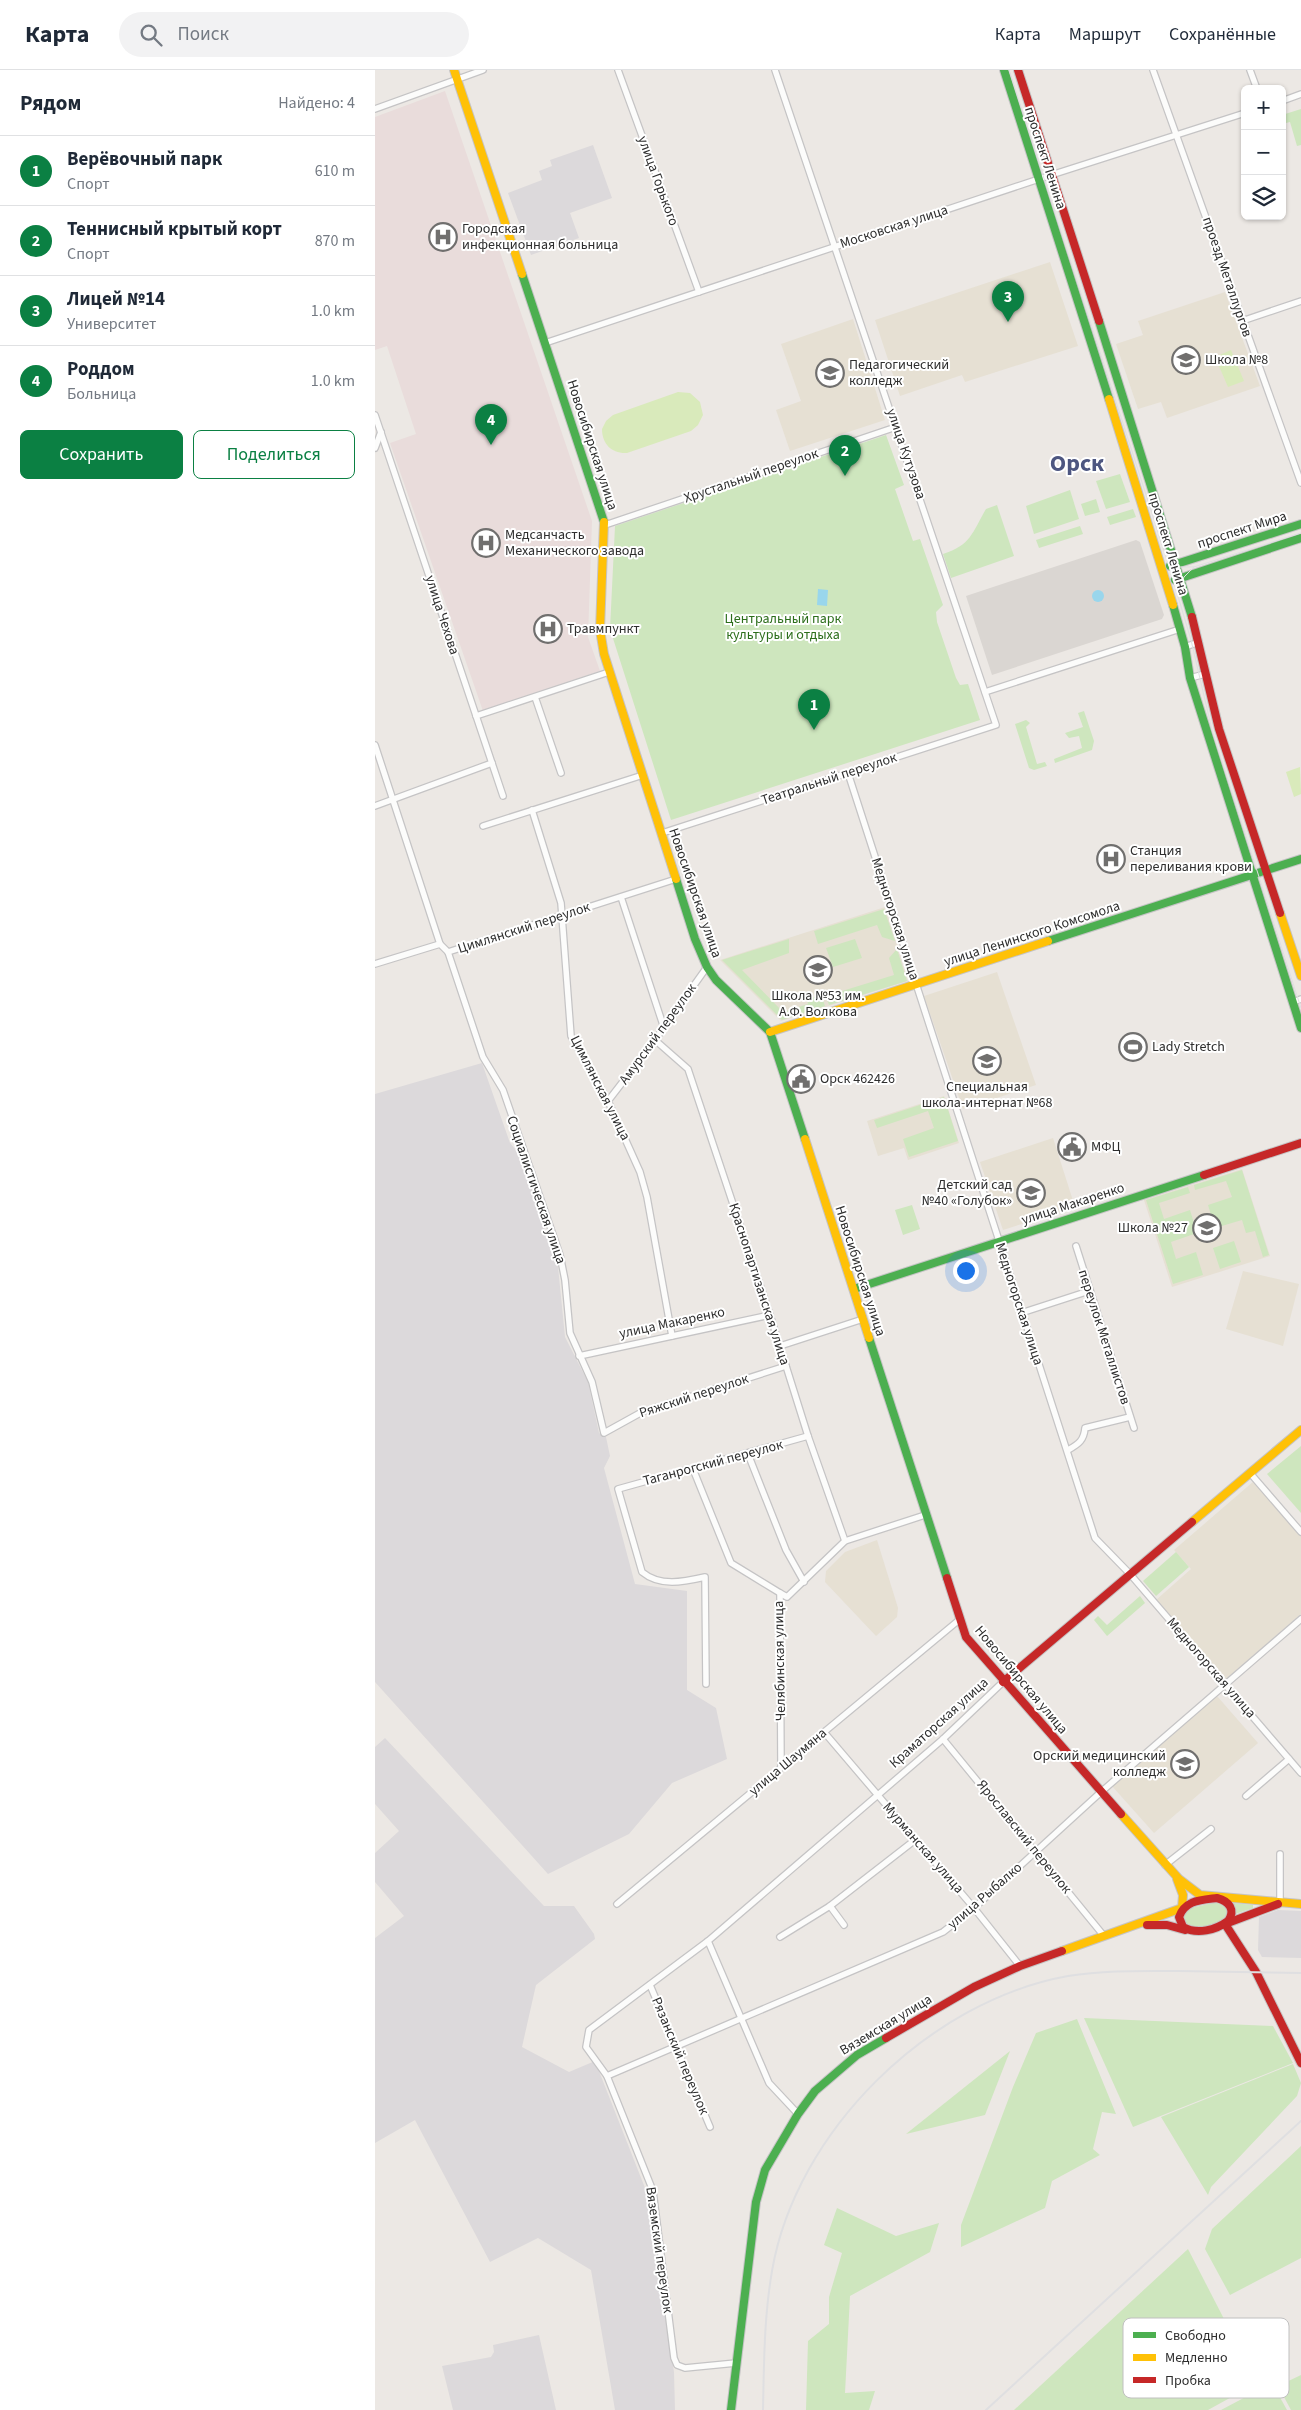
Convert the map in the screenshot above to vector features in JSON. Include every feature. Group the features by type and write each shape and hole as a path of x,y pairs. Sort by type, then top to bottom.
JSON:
{"main road":[{"name":"Новосибирская улица","path":"454,70 605,525 600,630 609,672 695,939 707,967 716,980 770,1032 959,1620 966,1637 1003,1682 1165,1865"},
{"name":"проспект Ленина","path":"1004,70 1132,467 1185,647 1190,678 1301,1028"},
{"name":"проспект Ленина","path":"1019,73 1053,174 1180,578 1199,642 1219,729 1268,870 1301,976"},
{"name":"проспект Мира","path":"1163,568 1301,524"},
{"name":"проспект Мира","path":"1167,582 1301,538"},
{"name":"улица Ленинского Комсомола","path":"770,1032 1301,859"},
{"name":"улица Макаренко","path":"854,1289 1301,1143"},
{"name":"Краматорская улица","path":"1003,1682 1301,1430"},
{"path":"1165,1865 1194,1892 1202,1896 1301,1904"},
{"path":"1165,1865 1181,1888 1184,1901 1180,1921 1188,1931"},
{"path":"1133,1926 1182,1908 1191,1902 1219,1898 1226,1901 1231,1908 1230,1918 1225,1924"},
{"path":"1133,1926 1161,1924 1198,1932 1280,1903"},
{"path":"1225,1924 1256,1972 1301,2063"},
{"name":"Вяземская улица","path":"731,2410 756,2202 765,2170 798,2114 815,2091 857,2055 974,1988 1020,1966 1133,1926"}],"street":[{"path":"375,109 483,70"},
{"name":"улица Горького","path":"618,70 699,292"},
{"name":"улица Кутузова","path":"775,70 836,246 996,725"},
{"name":"проезд Металлургов","path":"1153,70 1301,483"},
{"path":"1250,70 1256,85"},
{"path":"1007,80 1019,73"},
{"path":"1286,100 1301,94"},
{"name":"Московская улица","path":"545,343 1053,174 1241,114"},
{"path":"1077,297 1089,293"},
{"path":"1242,321 1301,301"},
{"path":"1106,385 1117,381"},
{"path":"1116,418 1127,414"},
{"name":"улица Чехова","path":"375,415 503,796"},
{"name":"Хрустальный переулок","path":"605,525 896,427"},
{"path":"375,448 381,432"},
{"path":"1132,467 1143,464"},
{"path":"1273,533 1277,546"},
{"path":"985,692 1180,629"},
{"path":"1185,647 1199,642"},
{"path":"476,716 609,672"},
{"path":"1190,678 1205,674"},
{"path":"535,697 561,773"},
{"name":"Театральный переулок","path":"662,833 996,725"},
{"path":"1207,732 1219,729"},
{"path":"375,745 440,944"},
{"path":"1215,759 1228,755"},
{"path":"375,806 492,764"},
{"name":"Медногорская улица","path":"848,773 1095,1538 1130,1574 1301,1773"},
{"path":"483,826 643,774"},
{"path":"1228,799 1242,794"},
{"path":"1232,812 1246,807"},
{"name":"Цимлянская улица","path":"532,810 561,903 571,1036 608,1101 634,1156 647,1197 672,1336"},
{"name":"Цимлянский переулок","path":"375,964 440,944 447,952 676,879"},
{"path":"621,897 664,1028"},
{"name":"Социалистическая улица","path":"447,952 483,1057 503,1090 559,1255 565,1280 570,1333 579,1356 587,1367 604,1433"},
{"name":"Амурский переулок","path":"608,1101 664,1028 707,967"},
{"path":"1293,1002 1301,999"},
{"name":"Краснопартизанская улица","path":"655,1040 688,1069 808,1436 845,1541"},
{"name":"переулок Металлистов","path":"1076,1246 1133,1428"},
{"path":"1021,1313 1089,1291"},
{"name":"улица Макаренко","path":"579,1356 770,1315"},
{"path":"780,1346 863,1319"},
{"name":"Ряжский переулок","path":"604,1433 641,1412 786,1366"},
{"path":"1068,1450 1079,1444 1084,1437 1085,1428 1130,1418"},
{"name":"Таганрогский переулок","path":"706,1684 705,1578 675,1583 648,1577 641,1572 618,1488 748,1454 808,1436"},
{"path":"748,1454 787,1550 804,1582"},
{"name":"Челябинская улица","path":"693,1469 731,1563 780,1593 781,1767"},
{"path":"1250,1473 1301,1532"},
{"path":"780,1593 787,1597 845,1541 925,1515"},
{"name":"улица Рыбалко","path":"607,2076 943,1932 974,1908 1101,1792 1301,1619"},
{"name":"улица Шаумяна","path":"617,1904 959,1620"},
{"name":"Краматорская улица","path":"589,2030 708,1941 943,1739 1003,1682"},
{"name":"Мурманская улица","path":"824,1732 974,1908 1020,1966"},
{"name":"Ярославский переулок","path":"943,1739 1037,1851 1104,1936"},
{"path":"1246,1796 1289,1759"},
{"path":"1165,1865 1211,1829"},
{"path":"780,1937 830,1906 915,1840"},
{"path":"1280,1854 1280,1903"},
{"path":"830,1906 844,1925"},
{"path":"708,1941 769,2083 798,2114"},
{"name":"Рязанский переулок","path":"650,1985 711,2127"},
{"name":"Вяземский переулок","path":"589,2030 587,2047 607,2076 653,2191 674,2358 677,2365 685,2368 736,2363"}],"shaded area":[{"path":"445,91 592,521 588,637 600,671 483,711 390,443 416,434 387,346 375,350 375,117"},
{"path":"593,145 612,198 570,213 579,238 531,255 508,193 542,180 539,171 552,166 550,160"},
{"path":"1050,262 1078,346 965,382 962,375 900,396 875,320"},
{"name":"Школа №8","path":"1225,292 1260,386 1167,418 1161,402 1138,409 1116,344 1143,335 1138,321"},
{"name":"Педагогический колледж","path":"853,319 885,420 790,451 776,410 801,401 781,344"},
{"path":"1136,540 1140,542 1164,615 1162,619 992,675 966,596"},
{"name":"Школа №53 им. А.Ф. Волкова","path":"885,907 908,981 781,1021 720,960"},
{"path":"997,972 1036,1085 963,1109 924,996"},
{"path":"482,1063 510,1143 520,1155 558,1267 565,1337 588,1382 599,1433 606,1437 610,1456 604,1468 635,1584 687,1591 687,1690 716,1708 727,1759 672,1783 629,1834 548,1874 375,1682 375,1094"},
{"path":"944,1096 959,1143 908,1160 904,1148 878,1156 867,1121"},
{"name":"Детский сад №40 «Голубок»","path":"1053,1138 1075,1207 1003,1230 980,1162"},
{"name":"Школа №27","path":"1242,1169 1270,1256 1172,1287 1144,1200"},
{"path":"1243,1271 1299,1284 1283,1346 1226,1329"},
{"path":"1254,1481 1301,1535 1301,1614 1225,1680 1156,1600 1191,1569 1174,1550"},
{"path":"877,1540 898,1608 897,1617 876,1636 825,1582 826,1571 845,1552"},
{"name":"Орский медицинский колледж","path":"1217,1696 1258,1743 1154,1833 1112,1786"},
{"path":"385,1738 544,1906 574,1906 594,1934 595,1939 536,1985 522,2047 569,2072 595,2061 647,2193 674,2372 675,2410 615,2410 591,2270 538,2238 490,2262 415,2120 375,2143 375,1938 404,1916 375,1882 375,1853 399,1831 375,1804 375,1747"},
{"path":"1278,1910 1301,1911 1301,1958 1262,1957 1258,1950 1259,1917"},
{"path":"539,2335 556,2410 453,2410 442,2366 491,2357 494,2352 493,2345"}],"green space":[{"path":"1301,109 1301,145 1297,146 1290,122 1286,123 1286,114"},
{"path":"1231,350 1244,381 1228,387 1215,357"},
{"path":"678,392 690,393 700,402 703,415 698,425 691,431 627,453 617,452 609,447 602,434 602,429 606,421 613,415"},
{"name":"Центральный парк культуры и отдыха","path":"886,435 904,485 895,489 913,541 920,539 943,605 936,612 937,622 956,678 960,685 968,684 980,720 671,820 610,629 615,526"},
{"path":"1120,474 1130,502 1106,509 1096,481"},
{"path":"1070,490 1079,519 1034,534 1026,506"},
{"path":"1096,499 1100,512 1085,516 1081,504"},
{"path":"997,505 1014,556 951,578 943,554 960,547 970,537 986,509"},
{"path":"1133,509 1136,517 1110,525 1107,517"},
{"path":"1080,526 1083,534 1039,548 1036,540"},
{"path":"1084,711 1094,741 1092,750 1055,763 1054,759 1082,748 1079,736 1069,738 1065,733 1083,727 1078,713"},
{"path":"1026,720 1030,723 1026,727 1037,764 1045,762 1047,766 1034,770 1029,768 1015,724"},
{"path":"1300,767 1301,794 1294,797 1286,772"},
{"path":"884,909 895,941 882,937 877,925 818,944 814,931"},
{"path":"789,939 789,953 742,970 783,1012 808,1004 807,999 818,996 822,997 825,1006 782,1020 722,960"},
{"path":"855,939 862,958 833,967 826,948"},
{"path":"897,949 907,981 829,1005 826,996 894,975 889,958"},
{"path":"944,1097 958,1141 909,1157 903,1139 934,1128 928,1111 877,1128 874,1120"},
{"path":"1242,1170 1269,1255 1263,1257 1255,1231 1246,1233 1242,1220 1215,1228 1208,1205 1232,1197 1226,1181 1195,1190 1194,1185"},
{"path":"1188,1187 1190,1193 1159,1203 1164,1219 1190,1210 1197,1233 1171,1242 1176,1259 1196,1252 1203,1275 1173,1284 1146,1200"},
{"path":"912,1205 920,1229 903,1235 895,1210"},
{"path":"1234,1241 1241,1262 1220,1269 1213,1248"},
{"path":"1301,1446 1301,1513 1267,1474"},
{"path":"1176,1552 1189,1567 1156,1596 1143,1581"},
{"path":"1140,1596 1145,1603 1107,1636 1094,1620 1098,1616 1107,1625"},
{"path":"1217,1902 1227,1906 1229,1913 1222,1920 1209,1926 1196,1928 1186,1925 1184,1917 1187,1909"},
{"path":"1233,1903 1253,1905 1253,1908 1235,1914"},
{"path":"1084,2018 1273,2026 1293,2063 1133,2127"},
{"path":"1077,2019 1116,2114 1102,2112 1093,2149 1100,2155 1052,2181 1045,2208 961,2247 961,2225 1013,2087 1036,2033"},
{"path":"1010,2051 985,2115 906,2134"},
{"path":"1293,2064 1301,2083 1297,2096 1211,2187 1208,2195 1161,2117"},
{"path":"1301,2146 1301,2258 1230,2295 1205,2249 1212,2229"},
{"path":"837,2208 896,2236 939,2223 930,2252 850,2296 845,2393 875,2391 869,2410 806,2410 808,2341 829,2324 829,2297 842,2253 824,2245"},
{"path":"1188,2249 1224,2318 1123,2318 1123,2398 1230,2398 1208,2410 1014,2410"},
{"path":"1301,2375 1301,2410 1291,2410 1284,2398 1289,2398 1289,2381"},
{"path":"1244,2398 1280,2398 1287,2410 1221,2410"}],"water":[{"path":"818,589 828,590 827,606 817,605"},
{"path":"1098,590 1104,596 1098,602 1092,596"}],"tram line":[{"path":"1009,70 1169,566 1191,640 1212,730 1301,1008"},
{"path":"1166,557 1179,567 1194,567 1301,533"},
{"path":"1179,588 1184,577 1194,567"}],"railway":[{"path":"763,2410 769,2288 786,2219 809,2169 840,2123 877,2080 920,2043 966,2013 1016,1990 1068,1976 1137,1971 1301,1973"},
{"path":"986,2410 1301,2121"}],"traffic: fast":[{"path":"1004,70 1109,399"},
{"path":"522,274 604,522"},
{"path":"1099,321 1192,617"},
{"path":"1170,566 1301,524"},
{"path":"1175,580 1301,538"},
{"path":"1173,605 1185,647 1190,678 1301,1028"},
{"path":"1048,941 1301,859"},
{"path":"676,879 695,939 707,967 716,980 770,1032 805,1139"},
{"path":"854,1289 1204,1175"},
{"path":"869,1338 947,1578"},
{"path":"731,2410 756,2202 765,2170 798,2114 815,2091 857,2055 886,2038"}],"traffic: slow":[{"path":"454,70 522,274"},
{"path":"1109,399 1173,605"},
{"path":"604,522 600,630 604,654 676,879"},
{"path":"1280,913 1301,976"},
{"path":"770,1032 1048,941"},
{"path":"805,1139 869,1338"},
{"path":"1192,1522 1301,1430"},
{"path":"1121,1814 1179,1879 1200,1895 1301,1904"},
{"path":"1062,1951 1182,1908 1183,1895 1177,1879"}],"traffic: jam":[{"path":"1018,70 1099,321"},
{"path":"1192,617 1219,729 1280,913"},
{"path":"1204,1175 1301,1143"},
{"path":"1003,1682 1192,1522"},
{"path":"947,1578 966,1637 1121,1814"},
{"path":"1217,1898 1225,1901 1230,1906 1231,1913 1228,1921 1218,1927 1200,1931 1183,1927 1179,1917 1185,1907 1194,1902 1217,1898"},
{"path":"1278,1904 1225,1924 1256,1972 1301,2063"},
{"path":"1147,1925 1167,1925 1185,1930"},
{"path":"886,2038 974,1987 1020,1966 1062,1951"}],"place":[{"name":"Городская инфекционная больница","path":"443,237"},
{"name":"Лицей №14","path":"1008,322"},
{"name":"Школа №8","path":"1186,360"},
{"name":"Педагогический колледж","path":"830,373"},
{"name":"Роддом","path":"491,445"},
{"name":"Теннисный крытый корт","path":"845,476"},
{"name":"Медсанчасть Механического завода","path":"486,543"},
{"name":"Травмпункт","path":"548,629"},
{"name":"Верёвочный парк","path":"814,730"},
{"name":"Станция переливания крови","path":"1111,859"},
{"name":"Школа №53 им. А.Ф. Волкова","path":"818,970"},
{"name":"Lady Stretch","path":"1133,1047"},
{"name":"Специальная школа-интернат №68","path":"987,1061"},
{"name":"Орск 462426","path":"801,1079"},
{"name":"МФЦ","path":"1072,1147"},
{"name":"Детский сад №40 «Голубок»","path":"1031,1193"},
{"name":"Школа №27","path":"1207,1228"},
{"name":"Орский медицинский колледж","path":"1185,1764"}],"district":[{"name":"Орск","path":"1077,463"}]}
